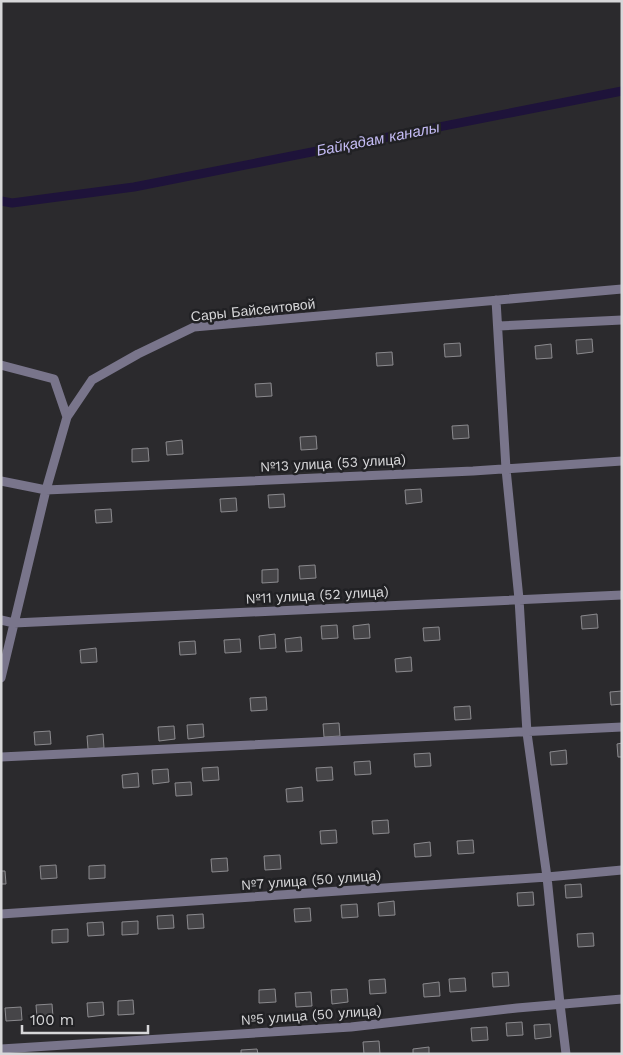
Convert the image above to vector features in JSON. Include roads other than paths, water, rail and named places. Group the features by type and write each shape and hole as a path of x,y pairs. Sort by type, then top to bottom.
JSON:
{"street":[{"name":"Сары Байсеитовой","path":"1,678 46,490 67,417 92,380 138,354 194,327 622,289"},
{"path":"496,300 506,469 519,599 527,732 547,877 566,1054"},
{"path":"498,326 622,320"},
{"path":"1,365 54,379 67,417"},
{"name":"№13 улица (53 улица)","path":"1,481 46,490 506,469 622,461"},
{"name":"№11 улица (52 улица)","path":"1,620 14,623 622,595"},
{"path":"1,756 622,727"},
{"name":"№7 улица (50 улица)","path":"1,914 547,877 622,870"},
{"name":"№5 улица (50 улица)","path":"1,1049 352,1027 622,999"}],"waterway":[{"name":"Байқадам каналы","path":"1,201 12,203 134,187 622,91"}]}
